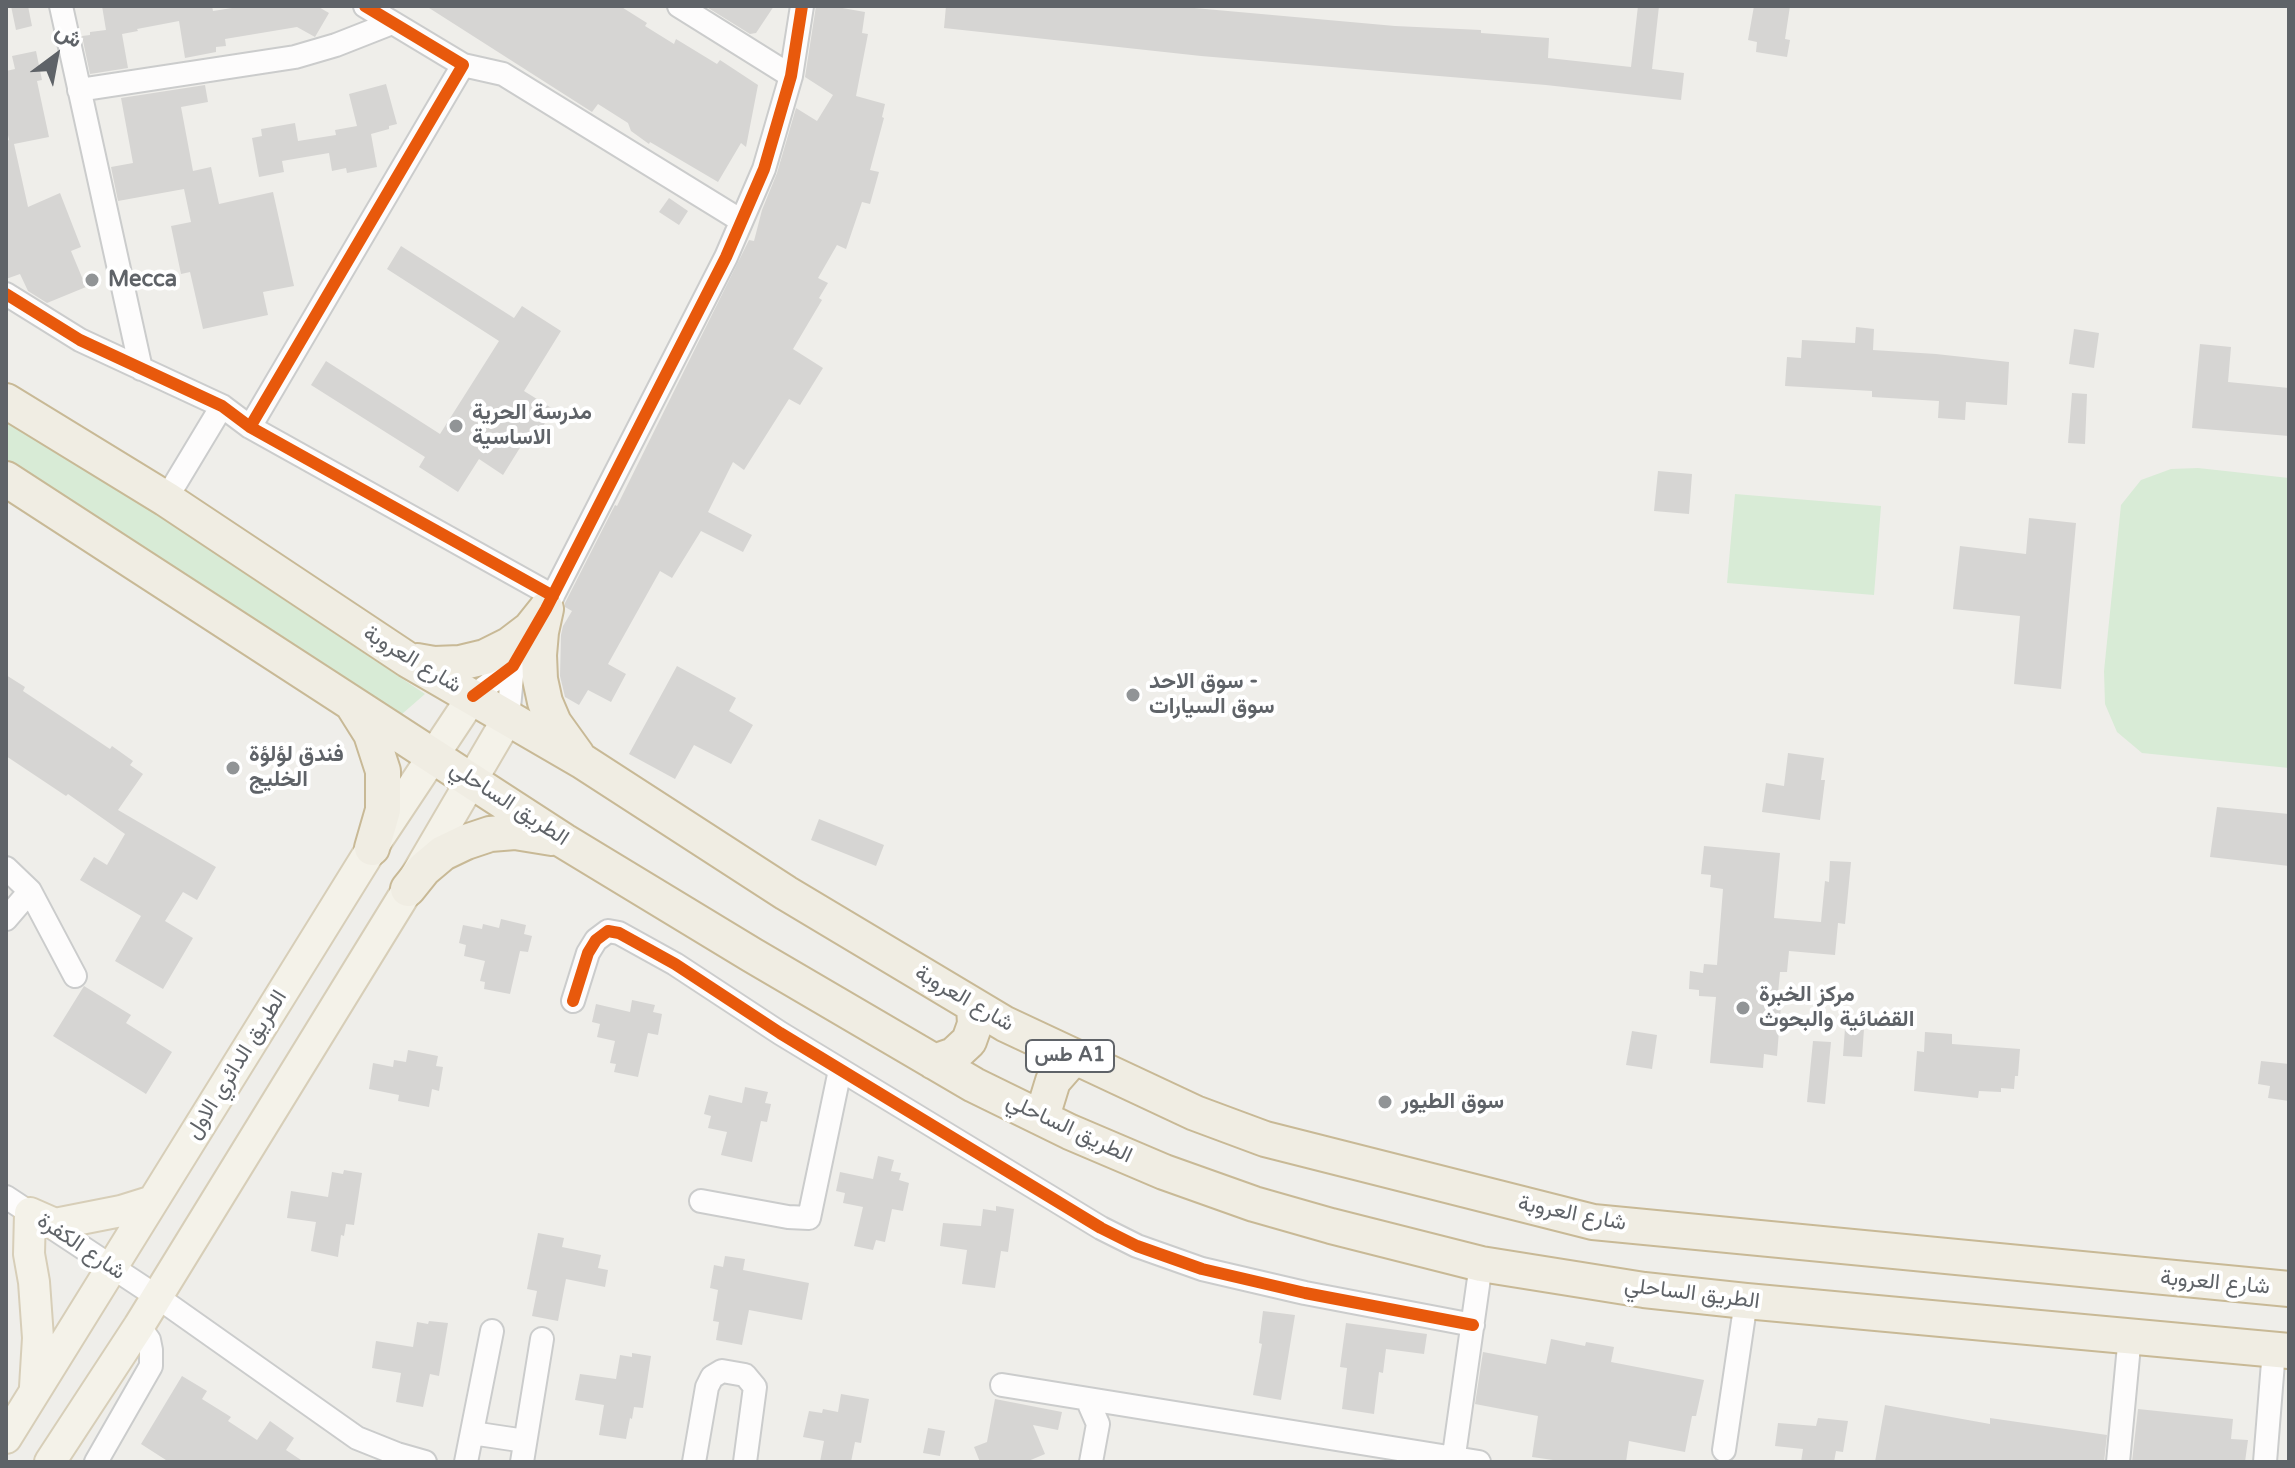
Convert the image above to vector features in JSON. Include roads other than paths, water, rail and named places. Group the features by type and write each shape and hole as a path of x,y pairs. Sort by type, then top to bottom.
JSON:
{"highway":[{"name":"شارع العروبة","path":"6,401 166,499 408,660 582,761 786,893 974,1006 1077,1059 1195,1113 1265,1139 1593,1222 2289,1289"},
{"name":"الطريق الساحلي","path":"6,479 564,841 752,955 974,1085 1164,1172 1254,1204 1481,1264 1644,1290 2282,1350"},
{"path":"408,660 447,664 485,657 509,645 530,629 550,603"},
{"path":"550,603 541,632 539,655 543,690 554,723 582,761"},
{"path":"349,701 371,734 383,771 383,810 372,848"},
{"path":"408,889 424,869 443,853 478,838 515,832 564,841"},
{"path":"934,1062 954,1055 969,1041 975,1024 974,1006"},
{"path":"1046,1120 1045,1107 1053,1081 1077,1059"}],"main road":[{"name":"الطريق الدائري الاول","path":"6,1438 372,848 473,696"},
{"path":"50,1462 139,1326 408,889 508,718"},
{"path":"18,1205 55,1224 121,1211 153,1201"},
{"path":"18,1205 37,1311 35,1393"}],"street":[{"path":"61,6 141,369"},
{"path":"365,6 463,65 503,74 740,220"},
{"path":"679,6 791,76"},
{"path":"473,696 513,666 550,603 719,271 764,169 791,76 802,6"},
{"path":"79,90 295,57 392,23"},
{"path":"250,427 463,65"},
{"path":"6,294 80,340 222,406 250,427 550,603"},
{"path":"166,499 222,406"},
{"path":"508,718 513,666"},
{"path":"6,868 30,891 75,976"},
{"path":"6,919 30,891"},
{"path":"573,1001 588,953 596,940 608,931 619,933 675,964 780,1033 1101,1228 1137,1246 1202,1269 1261,1283 1473,1325"},
{"path":"701,1201 809,1218 840,1070"},
{"name":"شارع الكفرة","path":"18,1205 156,1296 357,1438 425,1462"},
{"path":"1453,1460 1481,1264"},
{"path":"1724,1450 1746,1301"},
{"path":"96,1462 151,1366 149,1340 139,1326"},
{"path":"466,1462 492,1331"},
{"path":"2118,1462 2130,1335"},
{"path":"472,1433 524,1452 542,1339"},
{"path":"2265,1462 2282,1350"},
{"path":"694,1462 707,1387 712,1377 722,1371 745,1375 755,1387 745,1462"},
{"path":"1002,1385 1479,1462"},
{"path":"1087,1399 1098,1424 1091,1462"}],"place":[{"name":"Mecca","path":"92,280"},
{"name":"مدرسة الحرية الاساسية","path":"456,426"},
{"name":"سوق الاحد - سوق السيارات","path":"1133,695"},
{"name":"فندق لؤلؤة الخليج","path":"233,768"},
{"name":"مركز الخبرة القضائية والبحوث","path":"1743,1008"},
{"name":"سوق الطيور","path":"1385,1102"}]}
